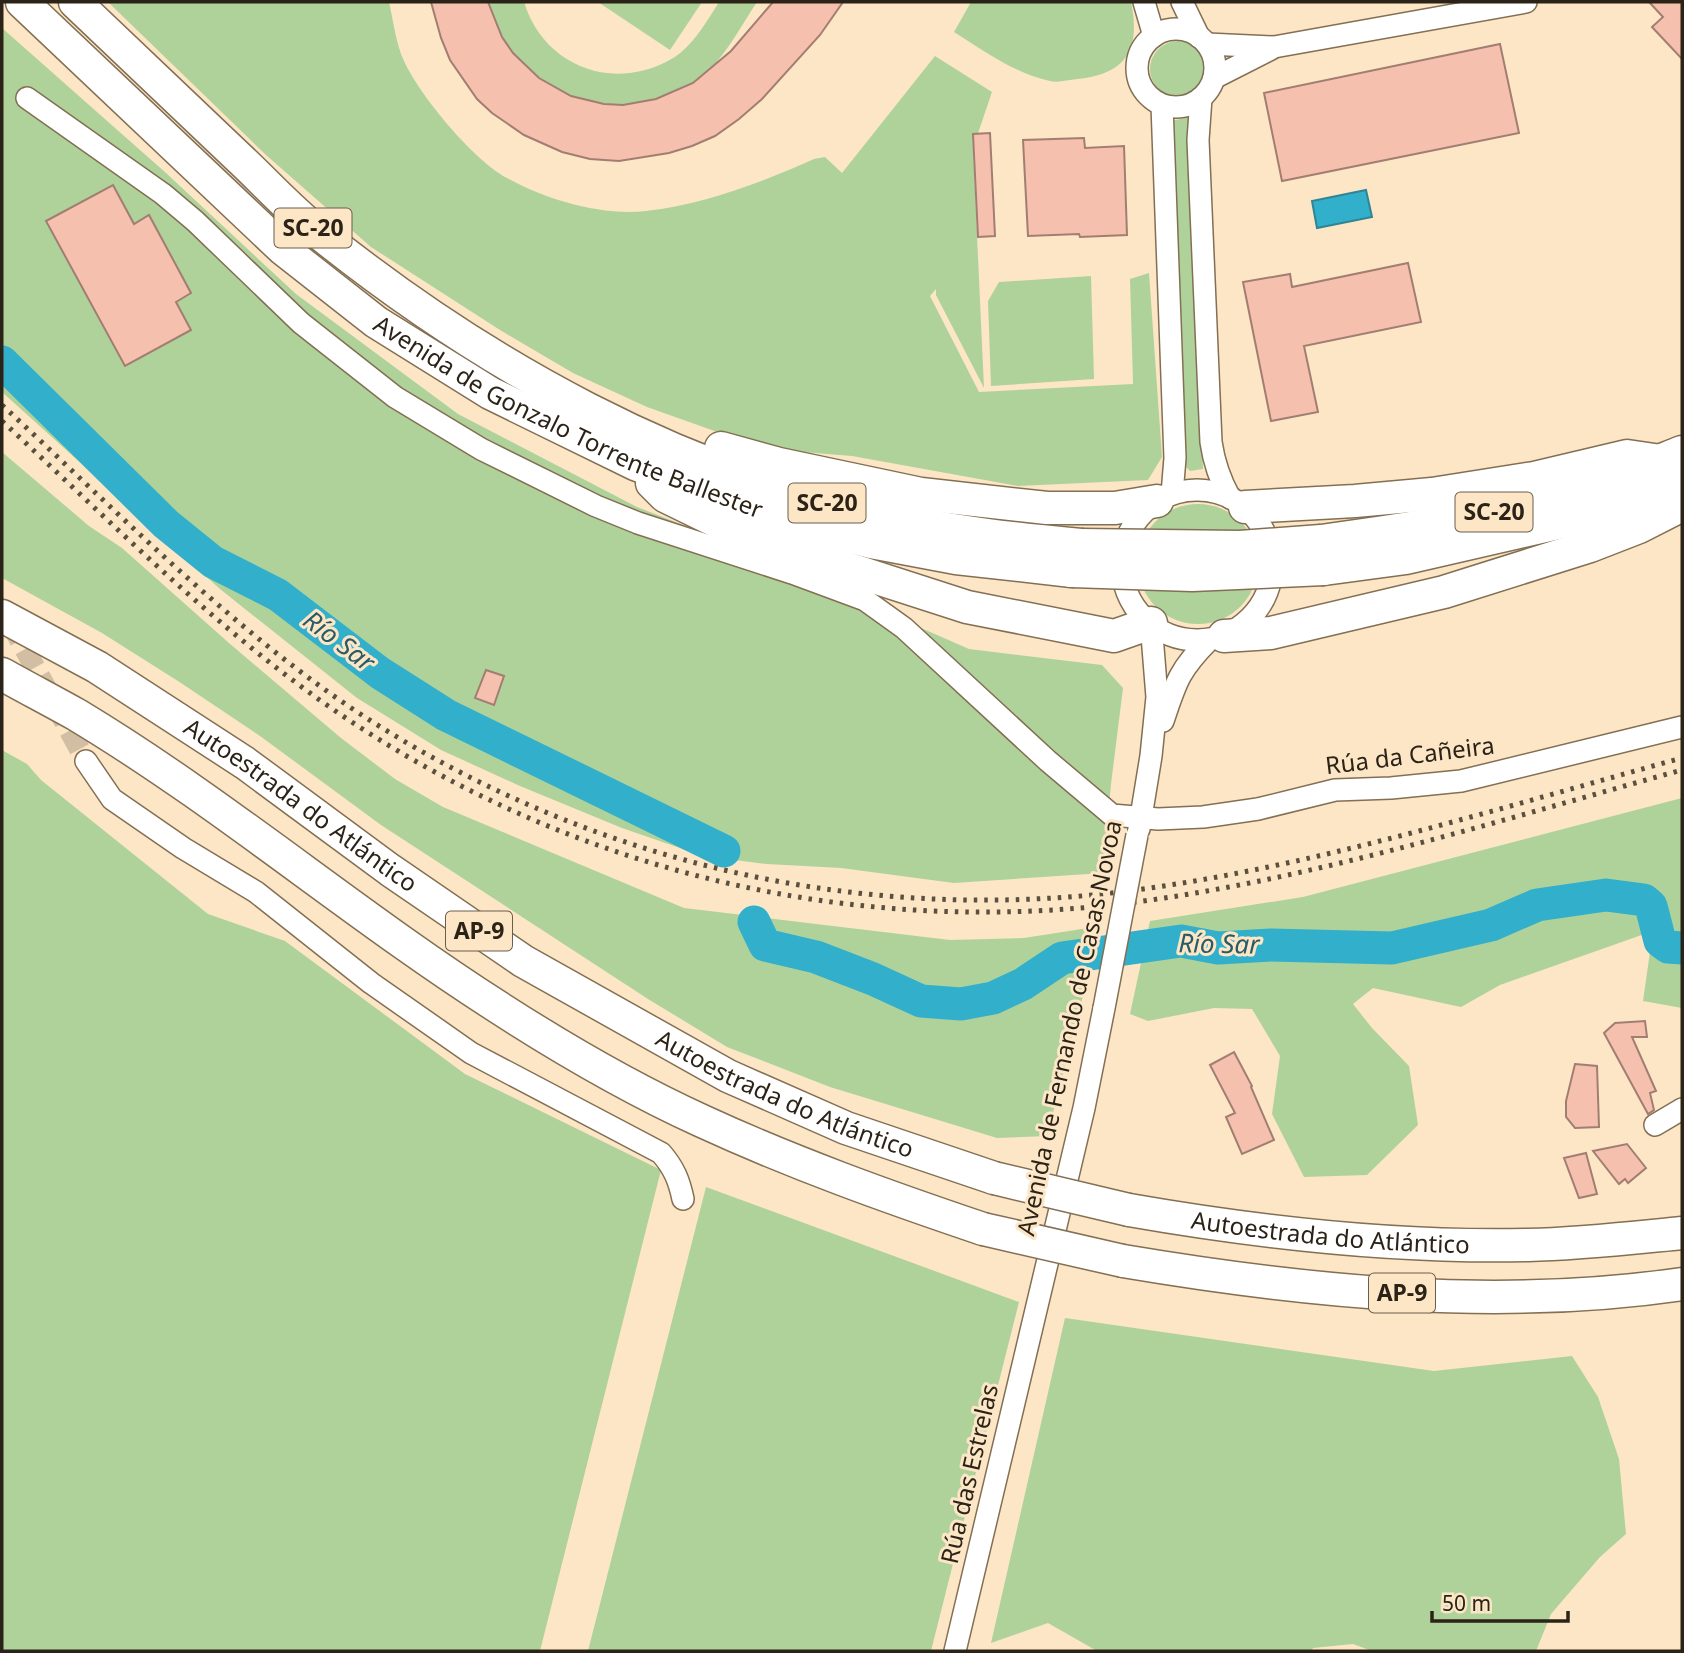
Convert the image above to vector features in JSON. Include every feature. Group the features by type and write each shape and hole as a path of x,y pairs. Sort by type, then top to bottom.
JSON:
{"highway":[{"name":"Avenida de Gonzalo Torrente Ballester","path":"22,2 283,249 376,322 490,393 635,464 777,517 871,542 956,558 1077,558"},
{"name":"Avenida de Gonzalo Torrente Ballester","path":"75,2 317,231 448,329 587,410 720,468 801,496 1077,558 1192,575 1322,555 1419,527 1537,503 1615,479 1675,465"},
{"path":"587,410 779,464 921,494 1047,508 1115,509 1165,497"},
{"path":"1238,502 1355,501 1432,494 1534,478 1627,456 1675,465"},
{"path":"635,464 665,496 747,536 967,607 1114,636 1151,623"},
{"name":"Avenida de Gonzalo Torrente Ballester","path":"1322,555 1406,558 1619,509 1675,465"},
{"path":"1619,509 1682,505"},
{"path":"1216,638 1271,633 1444,592 1590,546 1639,527 1682,505"},
{"name":"Autoestrada do Atlántico","path":"2,616 96,667 246,763 390,870 523,961 728,1076 846,1128 994,1178 1129,1210 1265,1232 1430,1244 1528,1245 1682,1233"},
{"name":"Autoestrada do Atlántico","path":"2,674 99,730 218,808 351,907 499,1008 616,1077 701,1121 854,1184 983,1229 1123,1261 1230,1279 1331,1289 1466,1297 1556,1295 1682,1284"}],"street":[{"path":"1144,2 1154,36"},
{"path":"1182,2 1203,40 1215,66 1209,89 1201,98 1182,107 1162,105 1150,98 1143,90 1137,71 1138,57 1144,45 1164,31 1176,29 1188,31 1203,40 1275,47 1526,2"},
{"path":"1214,78 1275,47"},
{"name":"Rúa da Cañeira","path":"27,98 163,194 195,221 301,323 394,397 481,450 596,506 638,523 792,573 865,600 904,628 1048,761 1112,816 1139,827 1258,808 1335,790 1461,781 1682,727"},
{"name":"Avenida de Fernando de Casas Novoa","path":"1151,756 1177,678 1188,660 1216,638 1243,625 1259,609 1269,589 1273,566 1270,544 1260,523 1221,481 1213,459 1198,140 1201,98"},
{"path":"1162,105 1175,458 1165,497"},
{"path":"1216,638 1191,640 1173,636 1151,623 1138,611 1125,589 1122,564 1126,539 1138,517 1165,497 1202,490 1238,502"},
{"name":"Avenida de Fernando de Casas Novoa","path":"1036,1309 1084,1108 1151,756 1157,678 1151,623"},
{"path":"86,761 112,799 183,849 256,892 371,984 471,1053 661,1153 672,1165 679,1179 683,1199"},
{"path":"1655,1125 1682,1109"},
{"name":"Rúa das Estrelas","path":"955,1651 1036,1309"}],"green space":[{"path":"108,2 389,2 399,48 408,69 432,105 462,141 493,169 523,186 575,205 611,211 646,211 690,203 732,191 825,157 842,173 935,56 992,92 973,148 984,388 936,295 936,289 930,296 979,392 1133,384 1130,279 1149,273 1162,457 1148,480 1018,486 852,456 790,451 723,434 647,407 573,373 500,330 371,247 266,155"},
{"path":"489,2 524,2 533,24 546,42 562,56 580,66 622,74 644,70 675,57 697,36 719,2 757,2 718,61 687,89 662,101 635,106 608,106 581,101 555,91 533,76 514,56 500,32"},
{"path":"598,2 702,2 670,50"},
{"path":"971,2 1131,2 1134,34 1126,57 1108,72 1050,81 1024,73 1000,61 954,32"},
{"path":"2,28 166,173 296,294 458,414 637,507 709,535 969,649 1102,665 1123,688 1103,873 954,883 841,868 767,864 703,856 622,828 441,750 357,698 220,589 2,392"},
{"path":"1173,41 1183,41 1198,49 1204,58 1204,80 1198,89 1183,97 1173,97 1155,85 1150,74 1150,64 1162,46"},
{"path":"1190,117 1203,469 1190,471 1184,465 1171,121"},
{"path":"1091,276 1094,379 991,386 988,301 999,282"},
{"path":"2,452 89,526 122,548 341,738 395,779 443,807 684,908 950,940 1024,938 1101,926 1047,1136 997,1138 830,1087 727,1047 648,999 381,825 260,736 181,683 102,633 2,578"},
{"path":"1198,504 1221,509 1240,522 1253,541 1258,564 1253,587 1240,606 1221,619 1198,624 1175,619 1156,606 1143,587 1138,564 1143,541 1156,522 1175,509"},
{"path":"2,750 27,764 41,780 208,914 285,941 465,1074 661,1170 540,1651 2,1651"},
{"path":"1682,798 1682,1008 1643,1001 1653,931 1500,985 1461,1007 1373,988 1353,1004 1409,1066 1418,1125 1367,1175 1304,1177 1272,1114 1280,1056 1252,1009 1214,1008 1148,1021 1130,1014 1150,921 1303,897"},
{"path":"706,1187 1019,1302 931,1651 588,1651"},
{"path":"1065,1318 1434,1371 1572,1356 1598,1397 1619,1459 1626,1534 1600,1557 1551,1614 1536,1651 1372,1651 1353,1644 1313,1648 1311,1651 1097,1651 1048,1623 991,1643"}],"water":[{"path":"1366,190 1372,217 1317,228 1312,201"}],"building":[{"path":"431,2 488,2 502,37 513,53 539,78 571,96 604,104 623,105 656,99 693,83 731,51 773,2 843,2 820,35 762,99 739,119 715,136 692,146 669,153 619,161 590,159 562,152 524,135 492,113 477,99 450,60"},
{"path":"1649,2 1682,2 1682,59 1652,27 1663,17"},
{"path":"1500,44 1519,133 1282,181 1264,93"},
{"path":"990,133 995,236 978,237 973,134"},
{"path":"1084,138 1085,148 1124,146 1127,235 1028,236 1023,140"},
{"path":"113,185 134,224 149,215 191,293 176,302 191,330 125,366 46,221"},
{"path":"1408,263 1421,322 1304,346 1318,412 1271,421 1243,282 1290,274 1292,287"},
{"path":"486,670 504,676 494,705 475,698"},
{"path":"1645,1021 1647,1037 1632,1037 1656,1091 1650,1093 1654,1110 1648,1114 1604,1033 1615,1023"},
{"path":"1234,1052 1252,1086 1274,1140 1242,1154 1226,1117 1235,1113 1210,1065"},
{"path":"1575,1064 1597,1066 1599,1127 1575,1128 1566,1117 1566,1101"},
{"path":"1627,1144 1646,1168 1628,1183 1625,1179 1619,1184 1593,1151"},
{"path":"1586,1153 1597,1194 1579,1198 1564,1158"}],"waterway":[{"name":"Río Sar","path":"2,362 166,524 213,562 278,595 380,673 446,715 724,851"},
{"name":"Río Sar","path":"754,922 765,945 816,957 921,1001 961,1004 993,998 1023,984 1062,958 1181,941 1218,948 1271,945 1392,948 1491,925 1537,905 1606,895 1644,900 1651,906 1660,941 1668,947 1682,948"}],"tunnel":[{"path":"10,622 86,761"}],"railway":[{"path":"2,405 225,610 271,649 368,719 457,771 550,814 646,848 744,874 844,891 945,899 1047,898 1150,888 1218,877 1351,848 1682,758"},
{"path":"2,421 220,621 312,695 361,728 451,781 545,825 641,860 740,886 841,903 944,911 1047,910 1151,900 1219,889 1352,860 1682,770"}]}
